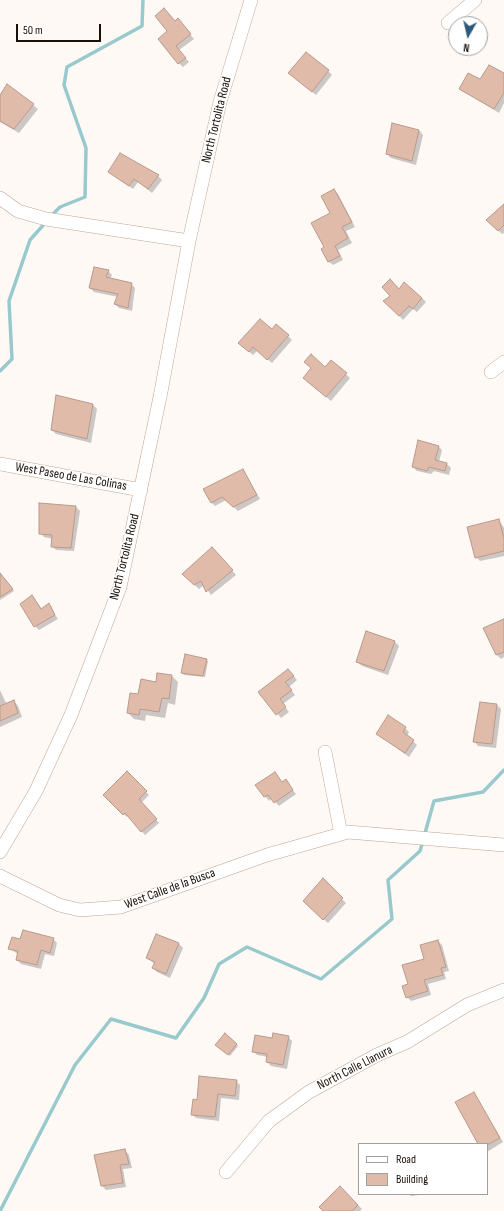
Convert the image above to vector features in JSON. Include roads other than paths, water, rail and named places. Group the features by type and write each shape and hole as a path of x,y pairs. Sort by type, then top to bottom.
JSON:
{"street":[{"name":"North Tortolita Road","path":"0,852 36,791 74,707 120,587 141,490 189,241 220,102 251,0"},
{"path":"456,16 475,0"},
{"path":"0,198 18,211 46,219 189,241"},
{"path":"492,372 504,362"},
{"name":"West Paseo de Las Colinas","path":"0,464 141,490"},
{"path":"325,752 341,834"},
{"name":"West Calle de la Busca","path":"0,876 59,905 80,910 121,907 259,858 348,832 504,845"},
{"name":"North Calle Llanura","path":"226,1172 269,1121 309,1092 377,1055 407,1042 467,1005 504,990"}],"waterway":[{"path":"51,216 60,207 85,197 86,148 64,85 67,67 142,26 143,0"},
{"path":"0,371 12,359 9,301 30,240 46,222"},
{"path":"0,1211 75,1065 111,1019 176,1038 204,998 219,964 247,947 321,979 392,919 388,880 420,851 434,801 483,792 504,770"}]}
